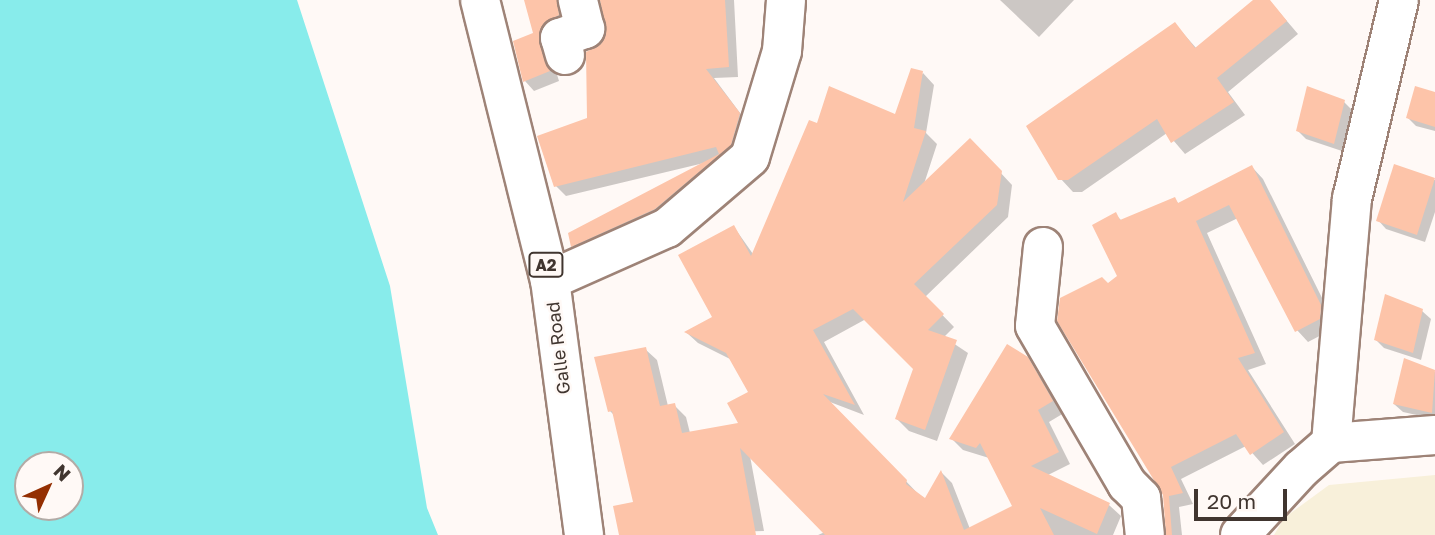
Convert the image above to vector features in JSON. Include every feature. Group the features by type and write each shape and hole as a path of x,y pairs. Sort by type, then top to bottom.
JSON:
{"main road":[{"name":"Galle Road","path":"480,0 550,279 584,535"},
{"path":"565,55 560,38 585,29 578,0"},
{"path":"550,279 667,229 750,157 782,51 786,0"},
{"path":"1331,443 1352,199 1399,0"},
{"path":"1043,247 1035,326 1127,484 1141,498 1145,535"},
{"path":"1240,535 1301,468 1331,443 1435,435"}],"shaded area":[{"path":"1435,475 1435,535 1274,535 1284,518 1329,485"}],"water":[{"path":"0,0 297,0 390,286 427,508 438,535 0,535"}],"building":[{"path":"524,0 557,0 559,15 544,23 539,34 550,71 523,82 513,41 533,33"},
{"path":"600,0 725,0 729,67 706,69 740,113 731,145 655,209 571,247 568,233 719,154 716,147 554,187 537,136 587,118 586,52 601,44 606,34"},
{"path":"1253,0 1270,0 1287,21 1217,78 1234,102 1171,143 1157,119 1068,180 1058,180 1026,126 1175,22 1195,48"},
{"path":"911,68 923,71 914,128 926,131 903,202 970,138 1002,171 997,205 914,284 944,314 928,330 957,340 925,430 895,419 913,369 853,309 813,330 855,405 823,394 907,480 906,484 925,498 941,470 964,530 1012,506 980,443 976,448 949,439 1007,344 1028,357 1053,401 1038,410 1059,452 1031,466 1110,503 1097,534 1040,508 1054,535 825,535 740,448 756,535 619,535 613,506 633,502 612,411 608,412 594,357 646,347 660,406 675,403 682,433 738,423 727,403 748,392 726,353 684,332 712,317 678,255 734,225 751,256 809,120 817,123 829,86 895,114"},
{"path":"1307,86 1345,100 1334,144 1296,131"},
{"path":"1415,86 1435,92 1435,127 1406,118"},
{"path":"1394,164 1435,178 1417,235 1376,221"},
{"path":"1252,165 1321,305 1320,319 1295,332 1229,205 1196,221 1255,353 1238,358 1284,432 1250,455 1236,434 1171,467 1183,493 1169,496 1172,535 1166,535 1163,495 1057,321 1060,298 1102,277 1108,283 1117,276 1092,225 1116,212 1120,220 1175,197 1178,203"},
{"path":"1385,294 1423,309 1413,353 1374,340"},
{"path":"1404,358 1435,370 1432,413 1393,404"}]}
